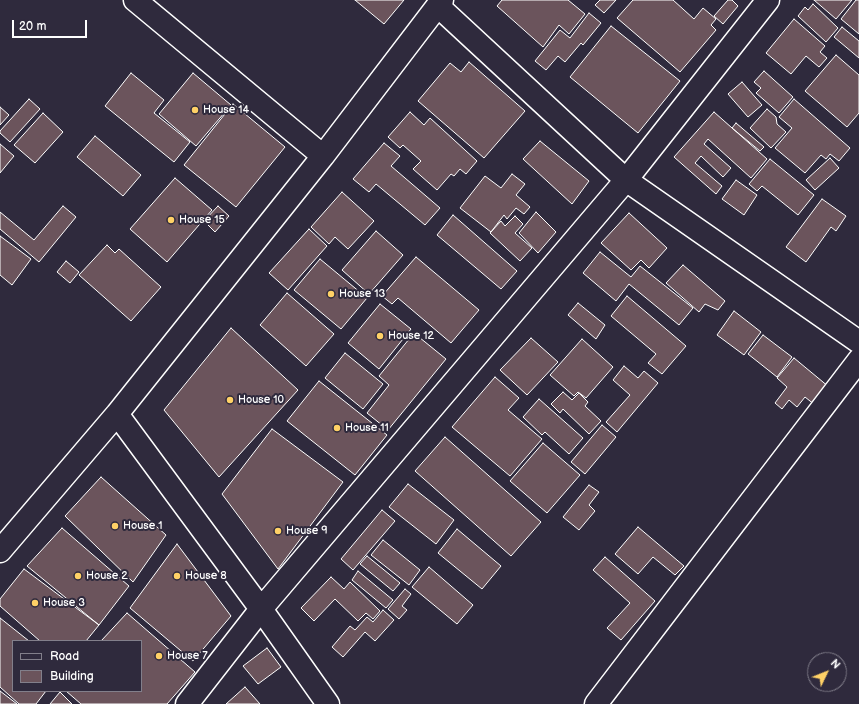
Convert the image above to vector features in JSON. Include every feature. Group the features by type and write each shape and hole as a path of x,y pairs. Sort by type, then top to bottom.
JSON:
{"street":[{"path":"135,0 323,156"},
{"path":"187,704 261,609 626,180 768,0"},
{"path":"0,551 117,414 323,156 440,3 626,180 859,342"},
{"path":"596,704 859,360"},
{"path":"117,414 261,609 328,704"}],"building":[{"path":"355,0 404,0 384,24"},
{"path":"502,0 568,0 585,14 569,34 559,25 543,47 497,6"},
{"path":"600,0 616,0 604,13 595,5"},
{"path":"633,0 673,0 694,19 703,8 716,19 711,25 716,30 680,72 617,18"},
{"path":"728,0 732,0 738,6 723,24 714,16"},
{"path":"814,0 852,0 836,19"},
{"path":"856,0 859,0 859,34 841,19"},
{"path":"813,4 838,28 826,42 798,16 805,7 808,10"},
{"path":"589,13 601,23 583,45 581,43 565,62 558,56 546,70 535,61 560,30 570,38"},
{"path":"794,19 825,46 820,52 827,58 819,67 806,56 791,74 766,53"},
{"path":"611,26 680,81 638,133 570,77"},
{"path":"842,27 859,41 859,58 834,37"},
{"path":"836,55 859,75 859,113 847,127 805,91"},
{"path":"469,62 525,111 484,158 418,101 450,63 461,72"},
{"path":"764,71 793,97 779,113 756,93 761,88 754,82"},
{"path":"131,73 164,100 154,113 190,142 174,162 105,106"},
{"name":"House 14","path":"193,73 231,105 196,146 159,114"},
{"path":"742,82 762,105 748,117 728,94"},
{"path":"29,99 40,109 10,142 0,133 0,131"},
{"path":"794,99 850,148 839,161 830,154 826,159 821,155 805,173 775,148 792,128 779,117"},
{"path":"233,104 285,147 236,207 184,165"},
{"path":"0,107 9,115 0,125"},
{"path":"767,109 776,117 777,124 786,132 771,148 750,128"},
{"path":"410,112 424,125 430,118 477,161 466,174 460,169 454,176 451,174 437,190 413,169 421,161 403,145 400,148 388,137"},
{"path":"714,112 767,159 751,178 708,139 704,144 731,168 723,177 701,156 695,163 722,186 716,194 674,157"},
{"path":"43,113 63,132 35,163 14,145"},
{"path":"736,123 764,147 760,151 732,128"},
{"path":"95,136 141,175 123,196 77,157"},
{"path":"540,141 589,181 572,204 523,159"},
{"path":"384,143 400,156 391,166 440,208 425,225 376,184 369,192 353,179"},
{"path":"0,144 14,156 0,173"},
{"path":"830,158 839,168 815,190 806,180"},
{"path":"770,159 814,195 798,215 762,186 757,191 749,184"},
{"path":"512,174 525,184 516,195 530,207 524,214 516,208 507,219 504,215 491,232 460,208 485,176 501,188"},
{"name":"House 15","path":"175,178 212,210 167,262 130,229"},
{"path":"736,180 757,195 744,215 722,199"},
{"path":"342,192 374,221 348,249 335,237 329,244 311,227"},
{"path":"822,199 846,216 836,231 831,227 806,262 786,247"},
{"path":"63,206 76,217 39,262 0,229 0,212 34,240"},
{"path":"218,206 229,216 215,232 204,221"},
{"path":"536,212 556,232 538,253 519,233"},
{"path":"629,213 667,248 649,268 641,260 631,270 601,243"},
{"path":"453,215 517,271 501,289 437,235"},
{"path":"515,216 523,224 515,233 532,248 520,261 490,233 501,221 505,226"},
{"path":"309,229 327,246 288,290 269,273"},
{"path":"376,231 403,255 369,294 342,270"},
{"path":"0,236 31,259 12,285 0,275"},
{"path":"107,245 115,253 119,249 161,287 131,321 79,275"},
{"path":"600,252 631,277 640,266 693,308 679,325 629,284 616,301 583,273"},
{"path":"416,257 479,310 451,343 398,298 392,304 382,296"},
{"name":"House 13","path":"320,259 367,298 341,329 294,290"},
{"path":"66,261 79,272 70,283 57,272"},
{"path":"683,265 725,301 718,310 705,304 699,312 666,283"},
{"path":"287,293 334,334 306,366 260,325"},
{"path":"627,296 686,346 662,374 648,363 656,354 611,316"},
{"path":"578,303 605,325 596,339 568,315"},
{"name":"House 12","path":"380,304 411,329 379,369 348,343"},
{"path":"734,311 761,332 744,355 717,335"},
{"name":"House 10","path":"231,328 298,390 219,477 164,410"},
{"path":"414,333 446,359 388,430 367,413 389,385 379,376"},
{"path":"763,335 792,357 777,377 748,354"},
{"path":"531,338 558,362 527,395 500,370"},
{"path":"582,339 613,367 586,398 578,392 574,396 550,375"},
{"path":"345,353 383,384 363,409 325,378"},
{"path":"794,358 829,387 815,405 805,397 797,407 789,400 782,409 775,403 787,387 777,378"},
{"path":"624,366 638,378 644,371 658,383 617,432 606,422 630,395 613,380"},
{"path":"495,377 519,398 508,410 542,439 510,476 452,427"},
{"name":"House 11","path":"319,381 387,435 355,475 287,421"},
{"path":"563,392 572,400 579,393 588,402 585,406 601,421 589,434 563,409 560,413 551,404"},
{"path":"539,399 583,438 569,454 545,432 542,435 523,417"},
{"path":"602,425 616,437 585,474 571,462"},
{"name":"House 9","path":"272,429 343,482 278,569 222,494"},
{"path":"445,437 541,522 511,556 415,471"},
{"path":"543,443 580,475 547,513 510,481"},
{"name":"House 1","path":"101,477 166,535 133,582 65,516"},
{"path":"408,484 454,520 436,544 389,507"},
{"path":"589,485 599,492 589,505 595,511 579,530 563,517"},
{"path":"382,510 395,521 353,570 341,559"},
{"path":"638,527 684,566 675,575 653,557 638,574 615,554"},
{"name":"House 2","path":"62,528 129,586 99,625 27,566"},
{"path":"457,529 501,566 482,589 438,553"},
{"path":"383,540 420,570 409,585 371,555"},
{"name":"House 8","path":"177,544 231,616 193,661 130,608"},
{"path":"367,556 400,583 393,591 360,564"},
{"path":"605,557 655,601 621,640 607,628 630,603 593,570"},
{"path":"429,567 473,605 457,624 412,587"},
{"name":"House 3","path":"24,569 99,625 87,640 39,640 0,606 0,599"},
{"path":"358,571 393,600 386,608 352,580"},
{"path":"331,577 344,589 350,582 380,611 373,619 366,613 358,621 335,599 314,621 301,608"},
{"path":"405,589 411,594 402,606 407,610 399,619 388,609"},
{"path":"383,610 394,620 375,641 365,632 343,657 332,647 350,626 355,630 367,617 373,622"},
{"name":"House 7","path":"127,613 195,672 167,704 81,704 67,692 142,692 142,640 102,640"},
{"path":"0,618 28,640 12,640 12,692 45,692 36,704 19,704 0,687"},
{"path":"267,648 281,667 258,684 243,666"},
{"path":"245,687 260,704 226,704"},
{"path":"0,691 17,704 0,704"},
{"path":"60,692 72,704 50,704"}],"place":[{"name":"House 14","path":"195,110"},
{"name":"House 15","path":"171,220"},
{"name":"House 13","path":"331,294"},
{"name":"House 12","path":"380,336"},
{"name":"House 10","path":"230,400"},
{"name":"House 11","path":"337,428"},
{"name":"House 1","path":"115,526"},
{"name":"House 9","path":"278,531"},
{"name":"House 2","path":"78,576"},
{"name":"House 8","path":"177,576"},
{"name":"House 3","path":"35,603"},
{"name":"House 7","path":"159,656"}]}
